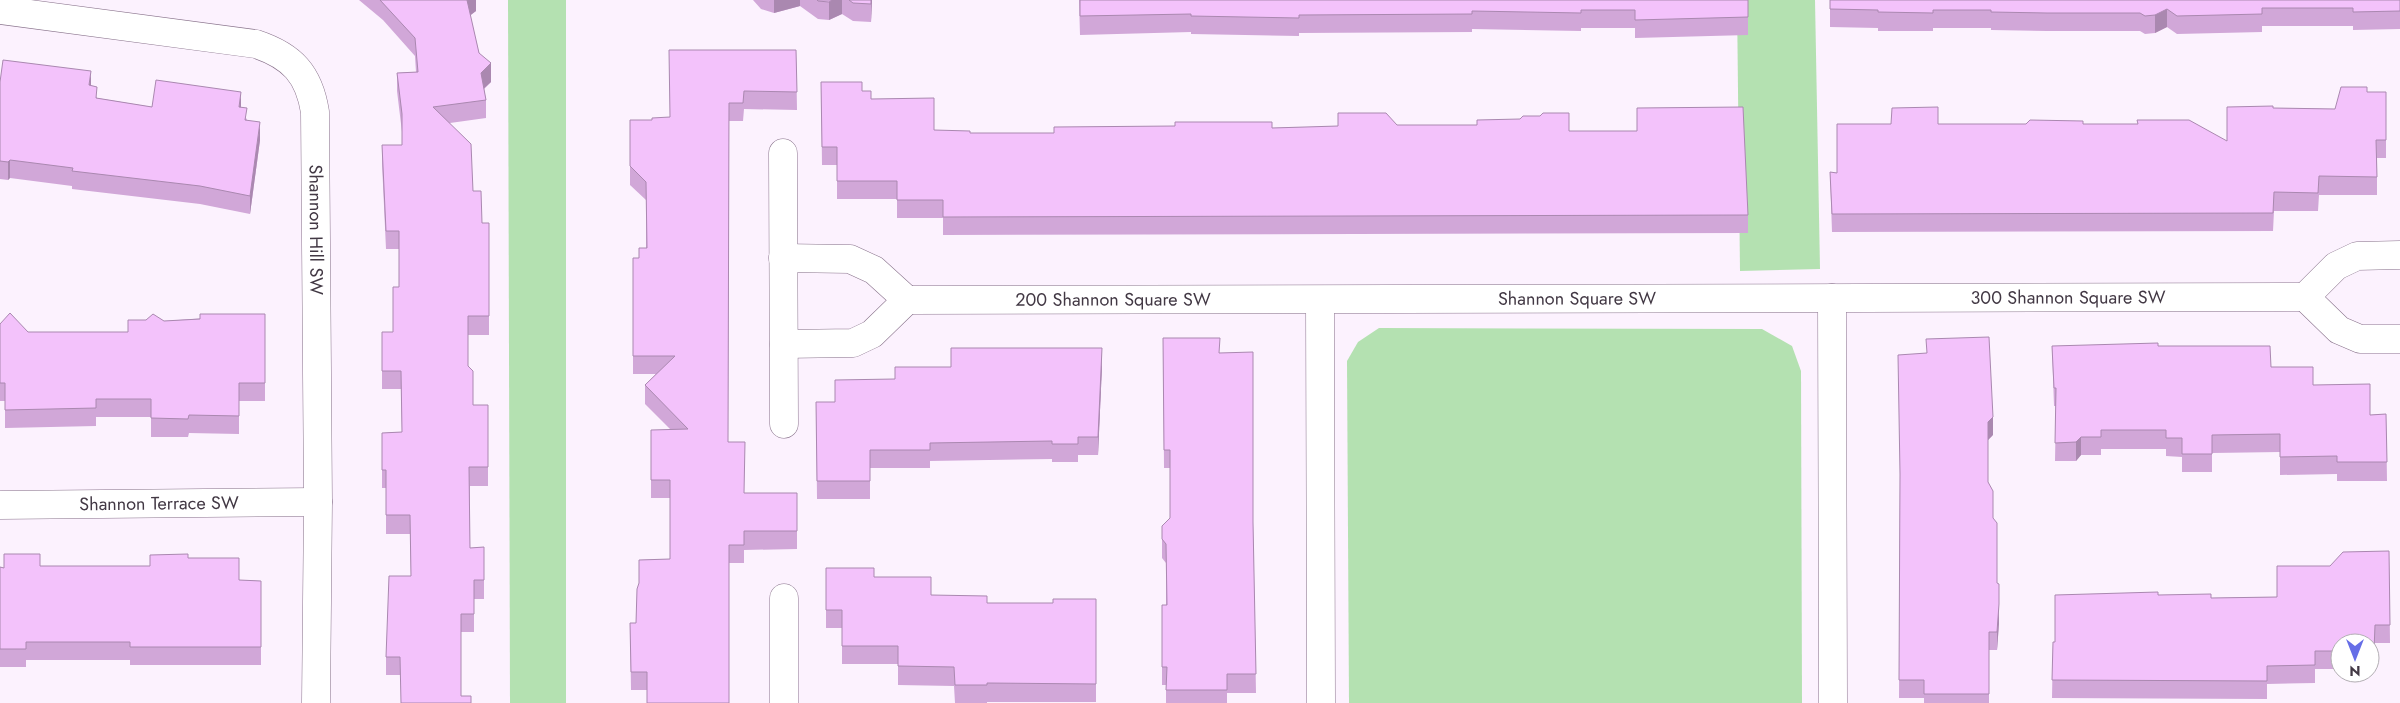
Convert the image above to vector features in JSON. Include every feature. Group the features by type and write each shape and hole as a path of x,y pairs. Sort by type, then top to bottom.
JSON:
{"street":[{"name":"Shannon Hill SW","path":"0,10 256,44 286,57 306,81 312,96 315,112 318,502 316,703"},
{"path":"783,153 784,424"},
{"path":"2400,255 2357,256 2336,266 2305,298 2339,330 2360,339 2400,339"},
{"path":"783,258 850,259 874,270 907,300 872,334 852,342 784,344"},
{"path":"1832,298 1833,703"},
{"name":"300 Shannon Square SW","path":"1832,298 2305,298"},
{"name":"Shannon Square SW","path":"1320,300 1832,298"},
{"name":"200 Shannon Square SW","path":"907,300 1320,300"},
{"path":"1320,300 1321,703"},
{"name":"Shannon Terrace SW","path":"0,505 318,502"},
{"path":"784,598 784,703"}],"green space":[{"path":"508,0 566,0 566,703 510,703"},
{"path":"1737,0 1815,0 1820,269 1740,271"},
{"path":"1379,328 1762,329 1792,346 1801,371 1802,703 1349,703 1347,361 1358,342"}],"building":[{"path":"380,0 467,0 479,53 491,63 481,73 486,100 433,107 471,144 473,191 481,191 482,223 489,223 489,316 468,316 468,366 473,371 473,405 488,405 488,467 469,467 470,548 484,547 484,580 474,580 474,614 461,614 461,696 471,696 471,703 401,703 400,657 386,657 389,576 411,576 410,515 386,515 386,470 382,470 382,433 402,432 401,371 382,371 382,332 393,332 393,287 399,287 399,231 386,231 382,145 402,145 402,114 397,73 418,72 415,38"},
{"path":"817,0 832,0 829,2"},
{"path":"849,0 871,0 871,4 853,3"},
{"path":"1080,0 1748,0 1748,17 1635,20 1635,10 1581,10 1581,13 1472,11 1472,14 1299,15 1299,18 1191,16 1191,14 1080,16"},
{"path":"1830,0 2400,0 2400,11 2353,12 2353,8 2262,8 2262,14 2177,16 2167,9 2155,15 2145,16 2140,13 1991,12 1991,10 1933,10 1933,13 1878,12 1878,10 1830,9"},
{"path":"669,50 796,50 797,92 744,91 743,103 729,103 728,442 745,442 744,493 797,493 797,531 744,531 744,545 729,545 729,703 647,703 647,672 631,672 630,623 636,623 639,560 670,559 670,480 651,480 651,430 688,429 645,385 675,356 633,356 633,258 639,258 639,248 647,248 646,182 630,166 630,120 652,120 652,118 670,117"},
{"path":"3,60 91,71 89,85 97,87 96,98 152,107 156,80 241,92 239,107 247,108 245,120 260,122 250,196 200,186 72,171 73,168 10,160 8,162 0,161 0,82"},
{"path":"821,82 862,82 862,91 871,91 871,99 934,98 934,130 970,131 970,133 1054,133 1054,127 1175,126 1175,122 1272,122 1272,128 1338,126 1338,113 1386,113 1397,125 1477,125 1477,120 1520,119 1523,116 1540,116 1543,113 1569,113 1569,131 1637,131 1637,108 1743,107 1748,215 943,217 943,200 897,200 897,181 837,181 837,147 822,147"},
{"path":"2341,87 2367,87 2367,92 2386,92 2386,140 2376,140 2377,177 2319,176 2318,193 2274,192 2273,213 1832,214 1830,172 1837,173 1837,124 1891,124 1892,108 1938,107 1938,124 2026,124 2030,120 2083,121 2083,124 2138,124 2137,120 2189,120 2227,141 2227,107 2273,106 2273,108 2335,109"},
{"path":"10,313 28,332 128,332 128,320 146,320 153,314 164,321 200,319 200,314 265,314 265,383 239,383 239,416 189,415 188,419 151,418 151,399 96,399 96,408 5,410 5,383 0,383 0,324"},
{"path":"1989,337 1993,417 1988,422 1988,482 1993,491 1993,518 1997,523 1999,604 1997,632 1989,632 1989,694 1924,694 1924,680 1899,680 1900,474 1898,355 1927,353 1926,339"},
{"path":"1163,338 1220,338 1219,353 1253,352 1253,522 1256,674 1227,674 1227,690 1166,690 1167,667 1162,667 1162,605 1167,605 1166,544 1162,539 1162,526 1170,518 1170,450 1164,450"},
{"path":"2158,343 2158,346 2270,346 2271,367 2313,367 2313,385 2370,384 2370,415 2386,414 2387,462 2337,462 2337,456 2280,457 2280,434 2212,435 2212,454 2182,454 2182,438 2166,438 2166,430 2101,430 2101,437 2081,437 2076,442 2055,443 2056,388 2054,388 2052,346"},
{"path":"951,348 1102,348 1098,437 1078,437 1078,444 1052,444 1052,441 930,443 930,450 870,450 870,481 817,481 816,402 835,402 835,380 895,379 895,367 951,367"},
{"path":"2389,551 2390,625 2375,625 2375,633 2330,633 2330,651 2315,651 2315,665 2267,666 2267,681 2052,680 2053,642 2055,642 2055,595 2158,592 2158,595 2211,594 2211,598 2277,597 2277,566 2330,566 2343,552"},
{"path":"4,554 40,554 40,566 150,566 150,555 188,554 188,558 239,558 239,580 261,581 261,647 130,647 130,642 26,642 26,649 0,649 0,567 4,568"},
{"path":"826,568 874,568 874,577 931,577 931,595 987,596 987,603 1053,603 1053,599 1096,599 1096,684 987,683 987,685 955,685 954,667 898,666 898,646 842,646 842,610 826,610"}]}
